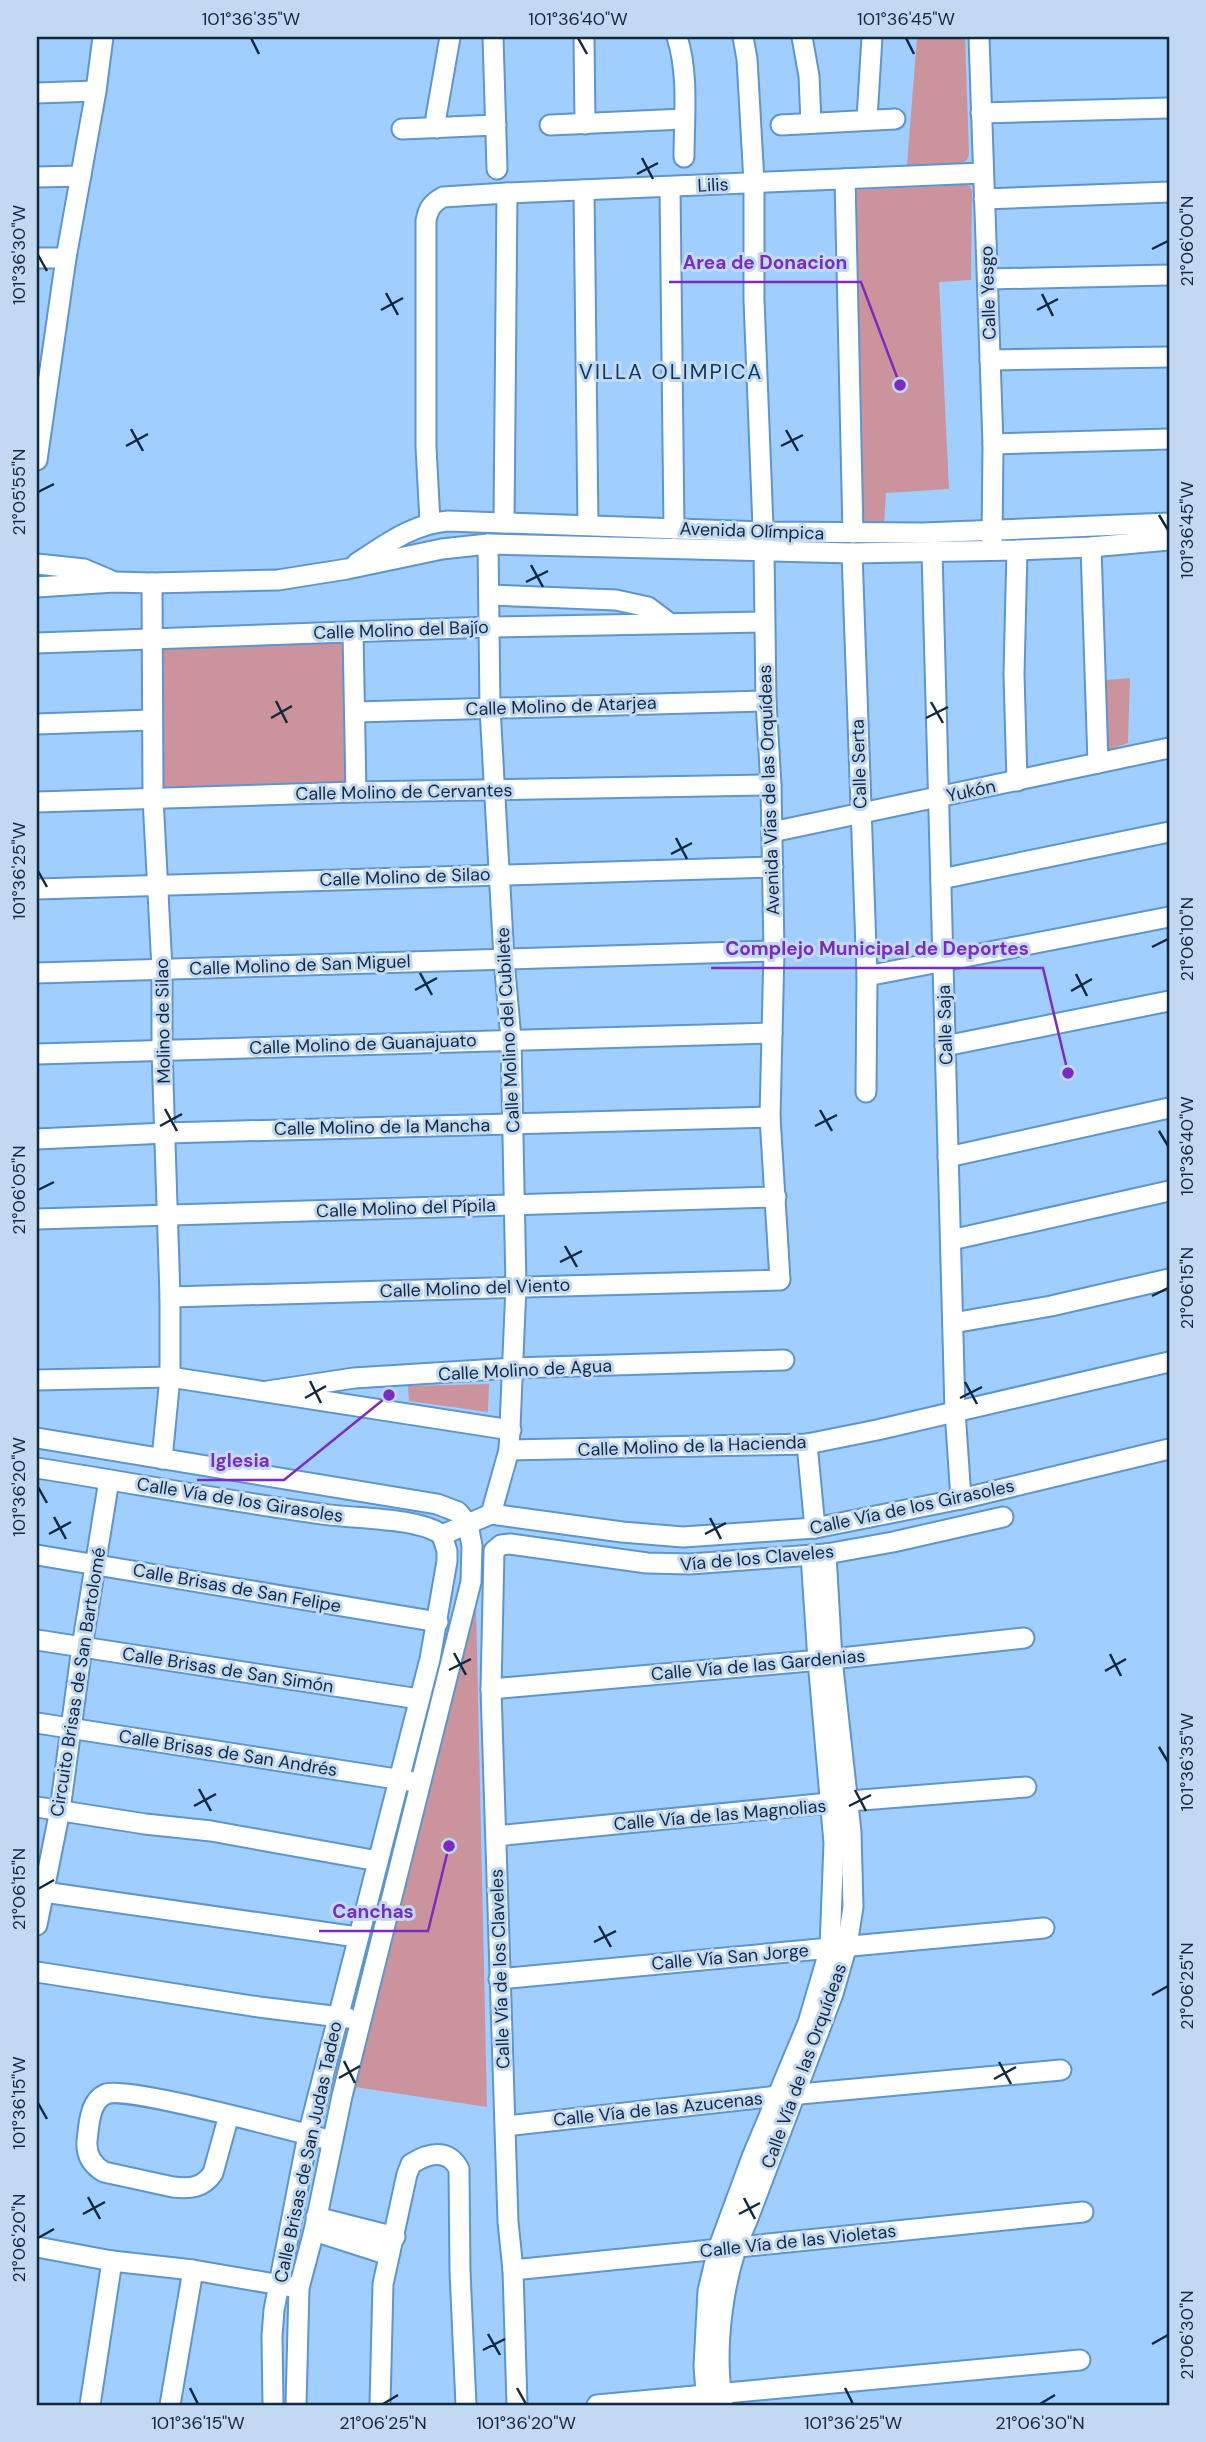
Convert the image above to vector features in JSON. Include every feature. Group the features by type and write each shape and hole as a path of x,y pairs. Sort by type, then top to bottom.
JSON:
{"street":[{"path":"37,460 66,258 103,37"},
{"path":"437,128 436,117 450,37"},
{"path":"494,37 497,169"},
{"path":"584,37 585,124"},
{"path":"677,37 684,69 684,157"},
{"name":"Avenida Vías de las Orquídeas","path":"743,37 747,59 754,182 754,300 764,532 766,701 773,867 770,1117 780,1280"},
{"path":"802,37 809,76 811,122"},
{"path":"867,119 872,37"},
{"name":"Calle Yesgo","path":"979,37 993,444 992,541"},
{"path":"37,93 96,91"},
{"path":"981,113 1169,108"},
{"path":"550,125 684,119"},
{"path":"781,125 895,119"},
{"path":"402,130 496,125"},
{"name":"Lilis","path":"430,522 426,447 426,221 430,206 443,197 507,192 982,173"},
{"path":"37,177 80,176"},
{"name":"Calle Serta","path":"845,179 852,543 867,976 866,1092"},
{"path":"670,187 674,529"},
{"path":"584,190 588,525"},
{"path":"504,521 507,192"},
{"path":"984,199 1169,192"},
{"path":"37,258 66,258"},
{"path":"988,279 1169,275"},
{"path":"990,360 1169,357"},
{"path":"993,444 1169,439"},
{"name":"Avenida Olímpica","path":"347,569 398,536 430,522 504,521 764,532 932,552 992,541 1169,523"},
{"name":"Avenida Olímpica","path":"37,587 114,582 278,580 347,569 442,548 488,544 764,552 852,543 992,541 1017,550 1169,540"},
{"name":"Calle Molino del Cubilete","path":"488,544 490,708 498,874 511,1039 516,1286 509,1450 491,1514"},
{"path":"1091,547 1098,763"},
{"path":"1017,550 1014,674 1017,781"},
{"name":"Calle Saja","path":"932,552 955,1411 961,1499"},
{"name":"Avenida Olímpica","path":"37,564 84,569 114,582"},
{"name":"Molino de Silao","path":"152,583 151,720 162,969 170,1297 170,1377 162,1459"},
{"path":"489,595 616,600 648,607 668,622"},
{"name":"Calle Molino del Bajío","path":"37,643 490,627 764,622"},
{"path":"354,632 356,792"},
{"name":"Calle Molino de Atarjea","path":"356,712 766,701"},
{"path":"37,724 151,720"},
{"name":"Yukón","path":"772,832 1169,748"},
{"name":"Calle Molino de Cervantes","path":"37,802 356,792 771,785"},
{"path":"941,879 1169,832"},
{"name":"Calle Molino de Silao","path":"37,889 773,867"},
{"path":"867,976 1169,917"},
{"name":"Calle Molino de San Miguel","path":"37,973 774,951"},
{"path":"945,1046 1169,1001"},
{"name":"Calle Molino de Guanajuato","path":"37,1054 772,1033"},
{"path":"948,1157 1169,1108"},
{"name":"Calle Molino de la Mancha","path":"37,1139 166,1133 770,1117"},
{"path":"951,1240 1169,1191"},
{"name":"Calle Molino del Pípila","path":"37,1219 776,1197"},
{"path":"953,1323 1051,1306 1169,1279"},
{"name":"Calle Molino del Viento","path":"170,1297 780,1280"},
{"name":"Calle Molino de Agua","path":"268,1391 354,1378 513,1368 784,1360"},
{"name":"Calle Molino de la Hacienda","path":"509,1450 807,1444 1169,1362"},
{"name":"Calle Molino de Agua","path":"37,1380 170,1377 510,1430"},
{"name":"Calle Vía de los Girasoles","path":"37,1438 436,1504 458,1512 468,1524"},
{"path":"807,1444 815,1528"},
{"name":"Calle Vía de los Girasoles","path":"491,1514 621,1532 683,1537 815,1528 961,1499 1169,1449"},
{"name":"Calle Vía de los Girasoles","path":"37,1468 323,1515 412,1524 432,1529 442,1535"},
{"name":"Circuito Brisas de San Bartolomé","path":"37,1925 40,1891 60,1810 82,1647 109,1480"},
{"path":"442,1535 491,1514"},
{"name":"Vía de los Claveles","path":"510,1544 670,1565 818,1554 893,1542 1003,1517"},
{"name":"Calle Brisas de San Judas Tadeo","path":"296,2405 299,2288 342,2096 363,2022 419,1783 471,1582 472,1546 468,1524"},
{"name":"Calle Brisas de San Judas Tadeo","path":"273,2405 272,2336 278,2285 288,2250 318,2091 438,1622 447,1551 442,1535"},
{"name":"Calle Vía de los Claveles","path":"510,1544 497,1547 493,1557 491,1689 499,1979 517,2405"},
{"name":"Calle Vía de las Orquídeas","path":"714,2400 721,2351 726,2248 787,2095 833,1994 839,1946 853,1907 825,1659 818,1554"},
{"name":"Calle Brisas de San Felipe","path":"37,1555 438,1622"},
{"name":"Calle Vía de las Gardenias","path":"491,1689 1024,1638"},
{"name":"Calle Brisas de San Simón","path":"37,1640 419,1699"},
{"name":"Calle Brisas de San Andrés","path":"37,1723 419,1783"},
{"name":"Calle Vía de las Magnolias","path":"496,1836 1026,1787"},
{"path":"37,1807 211,1831 378,1861"},
{"path":"40,1891 357,1937"},
{"name":"Calle Vía San Jorge","path":"499,1979 1044,1928"},
{"path":"37,1972 259,2007 338,2016 363,2022"},
{"name":"Calle Vía de las Azucenas","path":"506,2126 787,2095 1061,2070"},
{"path":"318,2091 342,2096"},
{"path":"229,2115 214,2173 198,2186 173,2187 104,2172 97,2168 89,2157 87,2147 93,2110 99,2098 110,2092 229,2115 332,2141"},
{"path":"380,2405 381,2304 392,2246 411,2164 431,2154 443,2155 453,2160 459,2169 460,2271 467,2405"},
{"name":"Calle Vía de las Violetas","path":"513,2270 1083,2213"},
{"path":"315,2224 392,2246"},
{"path":"37,2247 112,2261 193,2270 299,2288"},
{"path":"90,2405 112,2261"},
{"path":"170,2405 193,2270"},
{"path":"597,2405 714,2400 1080,2360"}],"shaded area":[{"path":"917,37 965,37 969,154 963,163 907,165"},
{"path":"970,186 972,191 971,280 939,282 949,489 886,493 884,524 862,524 852,190"},
{"path":"344,643 346,787 157,789 155,646"},
{"path":"1130,678 1128,743 1102,752 1106,680"},
{"path":"489,1384 488,1412 409,1401 408,1386"},
{"path":"476,1605 487,2107 355,2087"}],"place":[{"name":"Area de Donacion","path":"900,385"},
{"name":"Complejo Municipal de Deportes","path":"1068,1073"},
{"name":"Iglesia","path":"389,1395"},
{"name":"Canchas","path":"449,1846"}],"district":[{"name":"VILLA OLIMPICA","path":"671,372"}]}
